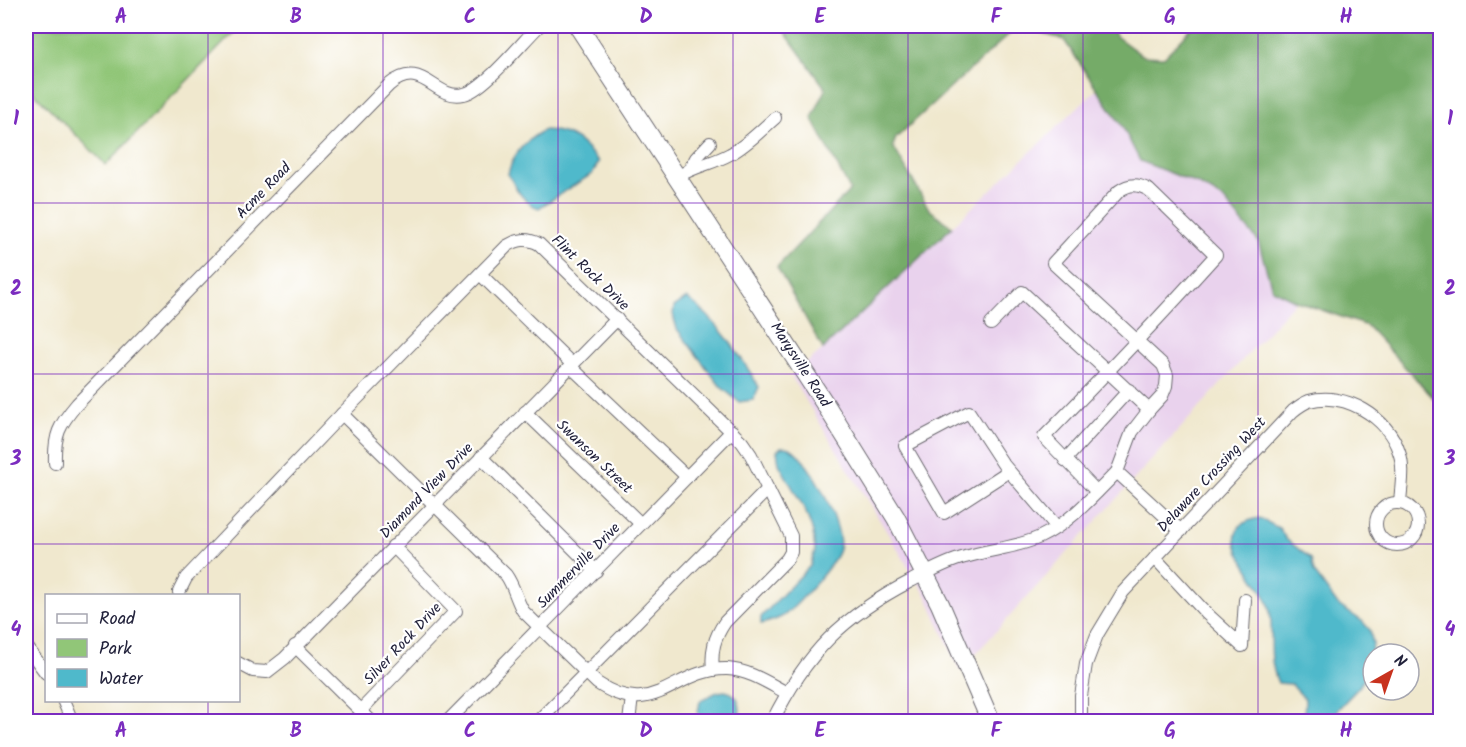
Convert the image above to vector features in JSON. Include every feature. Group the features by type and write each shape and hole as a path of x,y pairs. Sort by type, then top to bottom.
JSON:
{"highway":[{"name":"Marysville Road","path":"578,26 684,173 896,518 925,573 991,722"}],"street":[{"name":"Acme Road","path":"55,463 55,442 62,423 77,404 388,85 404,76 414,75 448,93 465,94 490,76 539,26"},
{"path":"684,173 731,154 775,118"},
{"path":"684,173 710,143"},
{"path":"772,722 803,667 839,627 883,596 925,573 964,557 1010,547 1041,536 1097,492 1117,472 1132,432 1162,396 1167,375 1163,365 1137,343 1053,263 1119,191 1131,184 1140,185 1149,190 1216,255 1137,343 1044,437 1097,492"},
{"name":"Flint Rock Drive","path":"180,594 186,578 342,414 480,274 514,242 531,240 539,244 732,431 751,455 790,536 791,552 787,559 725,622 718,633 712,656 713,670"},
{"path":"480,274 687,477"},
{"path":"991,324 1022,292 1149,410"},
{"name":"Diamond View Drive","path":"240,664 253,671 267,672 617,319"},
{"path":"1065,460 1129,390"},
{"name":"Delaware Crossing West","path":"1081,722 1081,696 1086,663 1097,635 1123,592 1293,411 1306,402 1322,399 1350,403 1383,425 1392,436 1402,462 1400,503"},
{"name":"Swanson Street","path":"525,412 641,524"},
{"path":"1006,467 944,513 905,446 969,412 1006,467 1056,526"},
{"path":"342,414 506,574 523,611 607,690 632,697 649,696 713,670 742,671 787,693"},
{"name":"Summerville Drive","path":"447,722 732,431"},
{"path":"481,458 596,571"},
{"path":"1117,472 1181,531"},
{"path":"537,722 768,489"},
{"name":"Silver Rock Drive","path":"361,710 456,611 393,546"},
{"path":"1155,558 1206,613 1242,646 1245,600"},
{"path":"26,646 45,672"},
{"path":"295,646 372,722"},
{"path":"629,722 632,697"},
{"path":"64,702 70,722"}],"shaded area":[{"path":"1097,89 1122,126 1140,161 1198,184 1222,198 1258,241 1272,289 1296,301 960,671 927,597 791,376 823,349"}],"green space":[{"path":"26,26 240,26 106,165 26,85"},
{"path":"780,26 1018,26 896,138 893,146 929,209 952,227 823,349 777,267 850,190 812,118 826,89"},
{"path":"1018,26 1111,26 1117,37 1143,56 1164,57 1194,26 1440,26 1440,405 1367,326 1296,301 1272,289 1258,241 1222,198 1198,184 1140,161 1122,126 1064,40"}],"water":[{"path":"544,130 562,133 576,139 599,162 592,174 539,208 524,199 508,174 521,148"},
{"path":"687,298 718,327 744,363 759,387 753,400 739,402 721,387 677,329 673,315 674,307"},
{"path":"781,447 790,448 798,455 816,479 837,526 839,549 823,574 796,604 783,616 761,624 761,617 810,566 815,551 813,532 805,510 779,464 777,451"},
{"path":"1259,518 1279,528 1286,539 1311,559 1314,572 1338,605 1362,621 1370,630 1372,642 1361,642 1361,684 1337,710 1332,721 1302,721 1305,699 1291,684 1278,683 1272,663 1269,606 1236,544 1236,533 1243,524"},
{"path":"725,691 734,695 739,702 739,721 701,721 698,712 700,701 717,692"}]}
